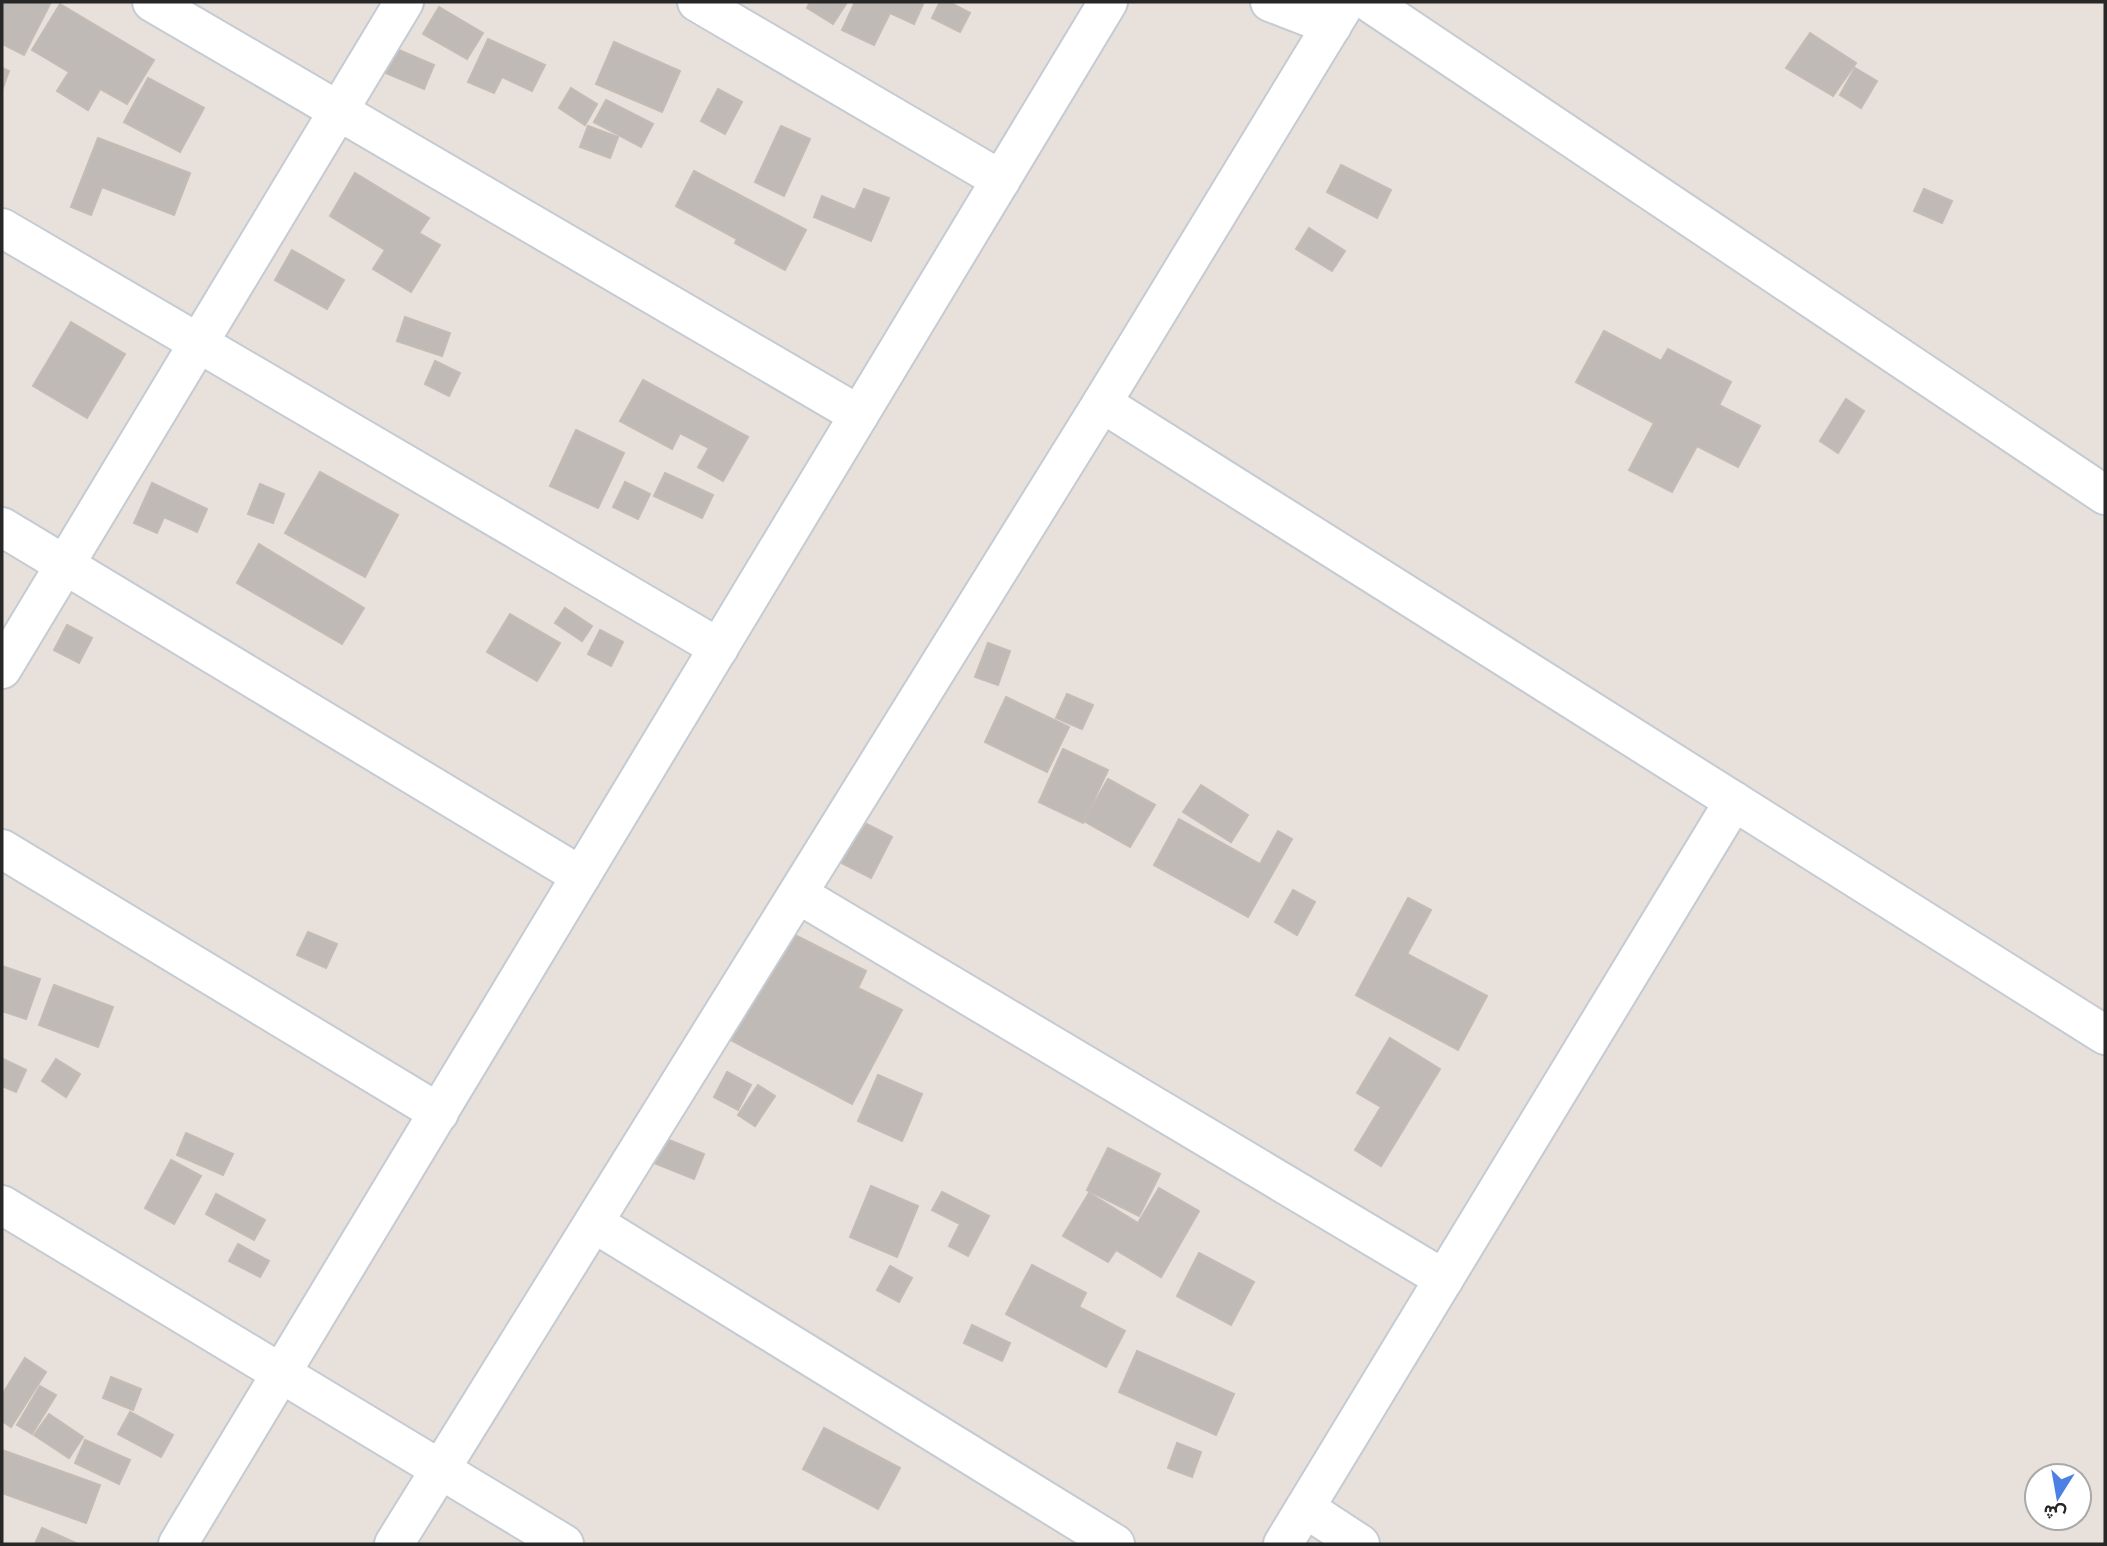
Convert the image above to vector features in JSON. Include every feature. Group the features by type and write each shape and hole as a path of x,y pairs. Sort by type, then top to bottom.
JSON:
{"street":[{"path":"152,2 859,415"},
{"path":"2,669 404,2"},
{"path":"697,2 1001,180"},
{"path":"178,1544 1108,2"},
{"path":"394,1544 1102,403 1339,14 1270,2"},
{"path":"1368,2 2105,495"},
{"path":"2,228 719,648"},
{"path":"1102,403 2105,1035"},
{"path":"2,527 581,876"},
{"path":"1283,1544 1734,801"},
{"path":"2,849 439,1113"},
{"path":"798,894 1444,1279"},
{"path":"2,1205 280,1376 564,1544"},
{"path":"594,1223 1115,1544"},
{"path":"1305,1508 1360,1544"}],"building":[{"path":"2,2 51,2 24,55 2,44"},
{"path":"810,2 846,4 833,24 807,8"},
{"path":"855,2 923,4 914,24 890,13 874,45 842,30"},
{"path":"940,2 949,2 970,13 960,32 932,18"},
{"path":"60,4 154,60 127,104 100,89 88,110 57,91 69,72 32,50"},
{"path":"439,7 483,33 467,59 423,34"},
{"path":"1810,33 1856,63 1833,96 1786,68"},
{"path":"488,39 545,65 532,91 502,77 494,93 468,82"},
{"path":"614,42 680,71 662,112 596,84"},
{"path":"392,47 434,65 424,89 381,71"},
{"path":"2,68 9,71 2,90"},
{"path":"1855,68 1877,81 1861,108 1840,95"},
{"path":"148,78 204,108 180,152 124,122"},
{"path":"571,88 597,104 585,125 559,108"},
{"path":"718,89 742,102 725,134 701,121"},
{"path":"606,100 653,124 641,147 594,122"},
{"path":"588,126 618,137 610,158 580,147"},
{"path":"781,126 810,139 784,196 755,182"},
{"path":"98,138 190,173 174,215 102,187 91,215 71,207"},
{"path":"1341,165 1391,190 1377,218 1327,192"},
{"path":"694,171 806,230 785,270 735,243 737,239 676,206"},
{"path":"355,173 429,218 419,233 440,245 411,292 373,269 385,250 330,216"},
{"path":"864,189 889,198 871,241 814,217 822,196 855,210"},
{"path":"1924,189 1952,201 1942,223 1914,211"},
{"path":"1309,228 1345,251 1332,271 1296,249"},
{"path":"292,250 344,280 327,309 275,280"},
{"path":"405,317 450,333 442,356 397,341"},
{"path":"71,322 125,354 87,418 33,386"},
{"path":"1604,331 1661,361 1668,349 1731,382 1719,405 1760,426 1738,467 1697,446 1672,492 1629,470 1654,423 1576,382"},
{"path":"435,361 460,373 449,396 425,384"},
{"path":"643,380 748,437 723,481 698,467 709,448 680,433 672,449 620,421"},
{"path":"1846,399 1864,411 1838,453 1820,441"},
{"path":"576,430 624,453 598,508 550,486"},
{"path":"320,472 398,515 365,577 285,533"},
{"path":"665,473 713,495 702,518 654,496"},
{"path":"625,482 650,494 638,519 613,507"},
{"path":"152,483 207,509 197,532 164,517 157,533 134,523"},
{"path":"260,484 284,494 273,523 248,514"},
{"path":"259,544 364,608 342,644 237,583"},
{"path":"565,608 592,626 582,641 555,623"},
{"path":"510,614 560,643 537,681 487,652"},
{"path":"67,625 92,638 79,663 54,650"},
{"path":"600,630 623,642 611,666 588,654"},
{"path":"988,643 1010,651 998,685 975,677"},
{"path":"1067,694 1093,705 1082,729 1056,718"},
{"path":"1006,697 1069,727 1047,772 985,742"},
{"path":"1063,749 1108,770 1083,823 1039,802"},
{"path":"1108,779 1155,805 1130,847 1084,821"},
{"path":"1201,785 1248,815 1231,842 1183,812"},
{"path":"851,816 892,837 871,878 830,857"},
{"path":"1179,819 1260,864 1278,831 1292,839 1248,917 1154,865"},
{"path":"1293,890 1315,902 1297,935 1275,922"},
{"path":"1408,898 1431,910 1407,954 1487,996 1458,1050 1356,995"},
{"path":"785,930 866,971 858,988 902,1010 852,1104 729,1039"},
{"path":"308,932 337,944 326,968 297,955"},
{"path":"2,966 40,979 26,1019 2,1011"},
{"path":"54,985 113,1007 98,1047 39,1025"},
{"path":"1390,1038 1440,1069 1381,1166 1355,1150 1381,1107 1357,1093"},
{"path":"3,1059 26,1070 16,1092 2,1086"},
{"path":"56,1059 80,1074 66,1097 42,1081"},
{"path":"727,1072 751,1085 738,1110 714,1097"},
{"path":"878,1075 922,1094 902,1141 858,1121"},
{"path":"758,1085 775,1096 755,1126 738,1115"},
{"path":"186,1133 233,1154 223,1175 177,1155"},
{"path":"659,1136 704,1154 694,1179 649,1161"},
{"path":"1108,1148 1160,1174 1139,1216 1087,1190"},
{"path":"171,1160 201,1176 174,1224 145,1208"},
{"path":"871,1186 918,1206 897,1257 850,1237"},
{"path":"1159,1188 1199,1211 1161,1277 1116,1250 1108,1262 1063,1236 1089,1193 1138,1223"},
{"path":"942,1192 989,1216 968,1256 949,1246 960,1224 932,1210"},
{"path":"216,1194 265,1220 254,1240 206,1214"},
{"path":"238,1244 269,1261 260,1277 229,1261"},
{"path":"1199,1253 1254,1282 1231,1325 1177,1296"},
{"path":"1032,1265 1086,1293 1079,1307 1125,1331 1106,1367 1006,1314"},
{"path":"890,1266 912,1278 899,1302 877,1290"},
{"path":"972,1325 1010,1343 1002,1361 964,1343"},
{"path":"1137,1351 1234,1394 1216,1435 1119,1392"},
{"path":"25,1358 46,1372 11,1427 2,1421 2,1395"},
{"path":"111,1377 141,1389 133,1410 103,1398"},
{"path":"40,1386 56,1395 32,1434 17,1425"},
{"path":"130,1412 173,1435 161,1457 118,1434"},
{"path":"49,1414 83,1437 69,1458 34,1435"},
{"path":"824,1428 900,1468 878,1509 803,1469"},
{"path":"85,1440 130,1460 119,1484 75,1463"},
{"path":"1177,1443 1201,1452 1192,1477 1168,1468"},
{"path":"2,1450 100,1485 86,1523 2,1493"},
{"path":"42,1528 78,1544 35,1544"}]}
